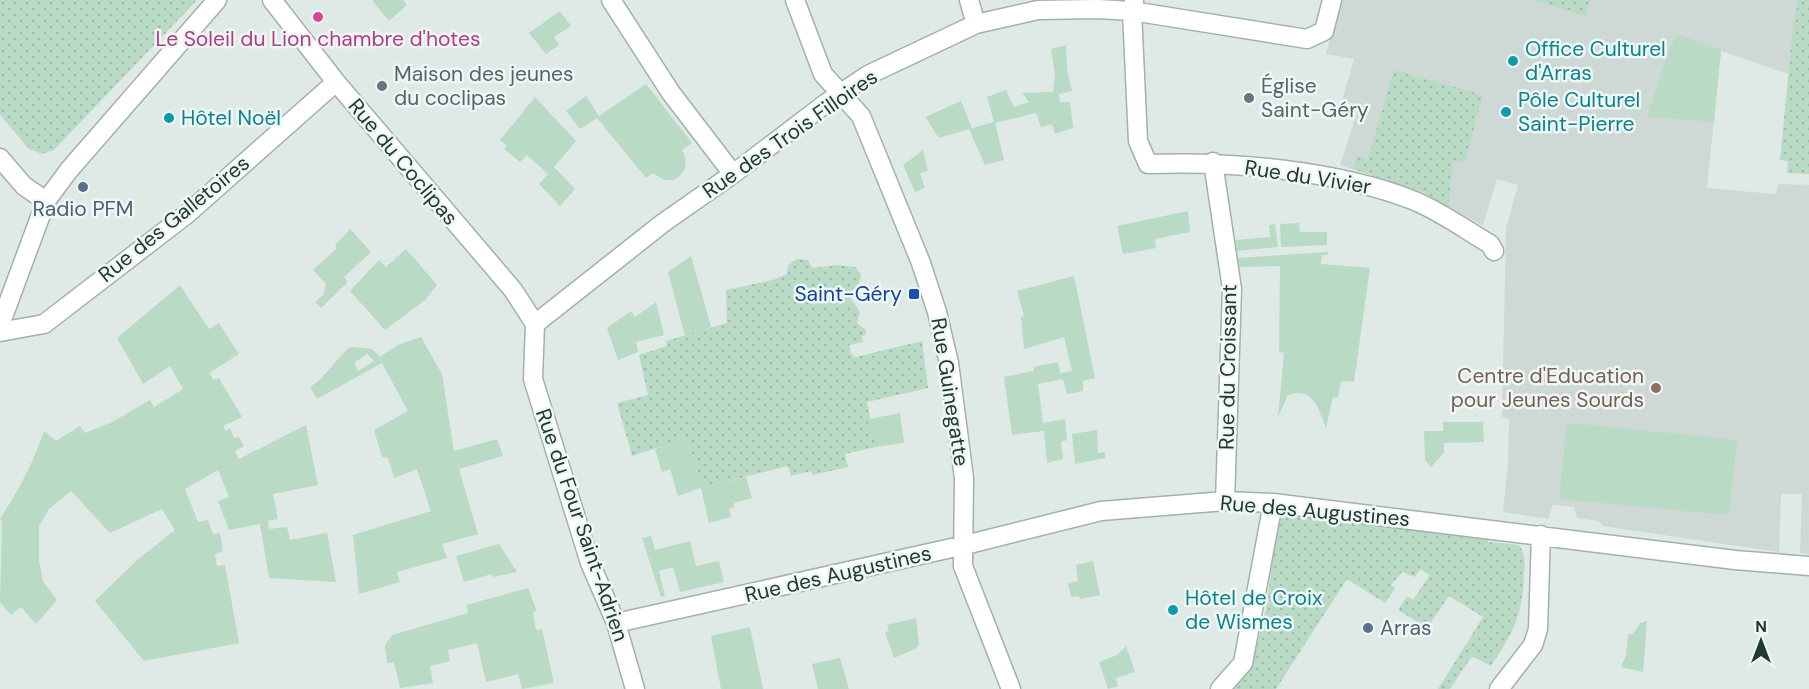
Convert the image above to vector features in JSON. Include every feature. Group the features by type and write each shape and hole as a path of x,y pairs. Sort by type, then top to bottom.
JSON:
{"street":[{"path":"0,325 46,201 69,170 217,0"},
{"name":"Rue du Coclipas","path":"272,0 336,82 513,290 535,324"},
{"path":"611,0 660,76 733,174"},
{"name":"Rue Guinegatte","path":"795,0 823,74 861,116 937,312 949,363 964,477 963,566 1011,689"},
{"path":"969,0 976,24"},
{"name":"Rue des Trois Filloires","path":"535,324 663,223 868,75 976,24 1038,10 1133,6 1307,39 1324,32 1332,0"},
{"name":"Rue du Vivier","path":"1133,6 1138,141 1148,164 1213,162 1338,179 1379,188 1417,202 1490,244 1494,251"},
{"name":"Rue des Galletoires","path":"0,332 44,324 188,214 336,82"},
{"path":"0,158 24,186 46,201"},
{"name":"Rue du Croissant","path":"1213,162 1232,289 1225,501"},
{"name":"Rue du Four Saint-Adrien","path":"535,324 533,379 590,563 616,623 635,689"},
{"name":"Rue des Augustines","path":"616,623 965,545 1101,511 1225,501 1273,503 1809,566"},
{"path":"1220,689 1243,663 1273,503"},
{"path":"1499,689 1533,645 1538,629 1541,535"}],"shaded area":[{"path":"1341,0 1798,0 1788,74 1721,51 1707,188 1776,194 1778,184 1809,185 1809,554 1800,553 1802,494 1781,494 1779,552 1602,526 1599,521 1577,518 1574,507 1553,505 1548,519 1503,512 1509,419 1502,417 1506,228 1518,185 1497,179 1483,226 1423,192 1340,165 1359,107 1342,101 1354,59 1326,54"}],"green space":[{"path":"0,0 197,0 54,150 42,154 29,149 0,115"},
{"path":"372,0 403,0 407,5 389,21"},
{"path":"1534,0 1590,0 1585,16"},
{"path":"1798,0 1809,0 1809,174 1787,173 1788,161 1780,160 1793,27"},
{"path":"560,11 571,26 554,37 559,45 546,54 529,33"},
{"path":"1677,34 1721,50 1714,122 1647,117 1668,53"},
{"path":"1066,45 1067,70 1072,91 1059,94 1060,102 1070,102 1073,128 1055,134 1052,124 1041,127 1036,113 995,123 1004,160 985,165 969,129 939,138 925,117 961,101 972,128 994,122 987,97 1006,90 1014,107 1029,102 1022,93 1053,92 1055,75 1051,49"},
{"path":"1394,70 1483,95 1465,163 1453,161 1448,208 1423,192 1353,169 1357,156 1368,159"},
{"path":"646,84 692,143 682,150 686,163 684,171 674,180 664,180 653,173 646,178 597,118 580,129 566,111 586,96 599,116"},
{"path":"535,97 576,141 554,167 575,189 560,206 539,184 548,174 527,155 520,162 504,149 507,146 500,140"},
{"path":"923,150 928,171 920,173 925,188 915,192 903,165"},
{"path":"1188,211 1190,232 1155,239 1156,248 1123,254 1117,226"},
{"path":"1299,223 1300,232 1327,232 1327,245 1281,247 1280,224"},
{"path":"1275,224 1278,247 1237,251 1236,240 1270,237 1269,225"},
{"path":"350,229 371,252 344,277 348,282 321,308 315,302 324,294 326,284 313,270 337,248 335,245"},
{"path":"406,249 437,285 425,300 385,330 350,291 379,260 386,267"},
{"path":"1328,252 1328,255 1322,255 1321,264 1370,268 1354,382 1341,381 1338,398 1333,397 1326,428 1314,401 1304,394 1288,395 1278,417 1284,353 1279,352 1280,266 1239,267 1238,258"},
{"path":"691,256 711,327 685,336 668,272"},
{"path":"797,259 808,260 812,268 839,265 855,267 861,275 858,287 847,293 860,312 857,323 865,329 867,334 862,336 863,342 849,345 851,354 856,357 922,341 928,388 867,402 876,447 845,454 848,467 813,475 811,471 791,476 788,466 701,488 688,438 632,456 617,403 648,395 639,355 667,346 666,341 727,323 726,290 772,280 787,274 788,265"},
{"path":"1074,276 1095,378 1083,381 1083,391 1067,394 1063,379 1038,384 1043,423 1065,419 1067,440 1061,442 1063,459 1047,463 1044,431 1012,435 1004,377 1034,371 1034,367 1058,362 1060,373 1072,371 1064,337 1024,349 1021,317 1024,316 1017,291"},
{"path":"180,285 209,329 219,323 239,354 209,373 214,380 219,378 242,417 223,426 226,431 230,428 234,438 239,437 244,446 235,451 239,459 306,425 318,485 273,494 278,519 268,521 269,529 287,527 290,540 327,533 336,582 269,578 260,524 229,530 218,501 229,497 218,470 185,489 198,522 208,520 213,534 220,533 223,551 215,554 217,566 225,565 239,643 144,661 95,601 136,561 175,530 162,509 110,533 71,491 49,509 39,526 39,561 43,581 57,600 36,624 21,607 11,615 0,602 2,522 0,518 25,476 44,431 56,441 80,426 85,433 112,422 150,400 154,407 183,389 170,366 143,384 117,338"},
{"path":"656,302 664,335 636,342 638,352 618,360 607,328 631,311 635,317"},
{"path":"421,337 442,374 454,451 497,439 503,456 459,469 478,534 442,544 447,558 397,572 400,582 359,594 353,535 431,511 417,469 394,478 388,458 382,457 374,430 408,411 382,363 317,399 310,387 350,347 372,349 380,357 398,345","holes":["367,354 374,361 358,371 354,363"]},
{"path":"900,413 904,443 876,447 870,419"},
{"path":"1443,422 1483,422 1484,442 1444,443 1444,453 1431,467 1425,460 1424,431 1443,431"},
{"path":"1567,423 1737,440 1729,515 1559,499"},
{"path":"1097,430 1098,453 1105,452 1105,458 1075,464 1072,434"},
{"path":"688,438 701,488 678,496 670,469 662,472 655,449"},
{"path":"746,477 752,498 734,503 734,507 729,509 731,517 709,523 701,488"},
{"path":"1287,511 1489,536 1488,542 1519,545 1525,564 1521,603 1511,634 1491,666 1472,656 1450,689 1438,689 1483,617 1449,596 1427,628 1398,610 1407,596 1413,600 1430,575 1420,569 1415,577 1402,572 1391,585 1395,588 1385,603 1347,579 1276,689 1234,689 1250,671 1266,609 1278,520"},
{"path":"651,536 655,550 690,541 696,566 719,561 724,582 680,592 673,567 659,571 665,596 661,597 642,538"},
{"path":"499,544 517,572 493,577 492,574 464,582 456,556"},
{"path":"1093,561 1100,595 1080,599 1079,596 1071,597 1068,583 1078,581 1076,565"},
{"path":"528,588 537,611 533,612 536,630 542,629 554,683 522,689 518,674 486,682 477,643 448,650 450,661 430,666 433,683 400,688 394,662 387,663 385,645 392,635 468,613 466,605"},
{"path":"916,618 919,644 915,649 894,658 885,632 889,631 887,625"},
{"path":"1647,621 1643,672 1621,667 1626,656 1628,634 1633,634 1640,623"},
{"path":"750,627 763,689 721,689 711,636"},
{"path":"1126,646 1135,672 1116,678 1118,686 1108,689 1099,662 1117,655"},
{"path":"840,658 849,689 818,689 812,664"}],"place":[{"name":"Le Soleil du Lion chambre d'hotes","path":"318,17"},
{"name":"Office Culturel d'Arras","path":"1513,61"},
{"name":"Maison des jeunes du coclipas","path":"382,86"},
{"name":"Église Saint-Géry","path":"1249,98"},
{"name":"Pôle Culturel Saint-Pierre","path":"1506,112"},
{"name":"Hôtel Noël","path":"169,118"},
{"name":"Radio PFM","path":"83,187"},
{"name":"Saint-Géry","path":"914,294"},
{"name":"Centre d'Education pour Jeunes Sourds","path":"1656,388"},
{"name":"Hôtel de Croix de Wismes","path":"1173,610"},
{"name":"Arras","path":"1368,628"}]}
